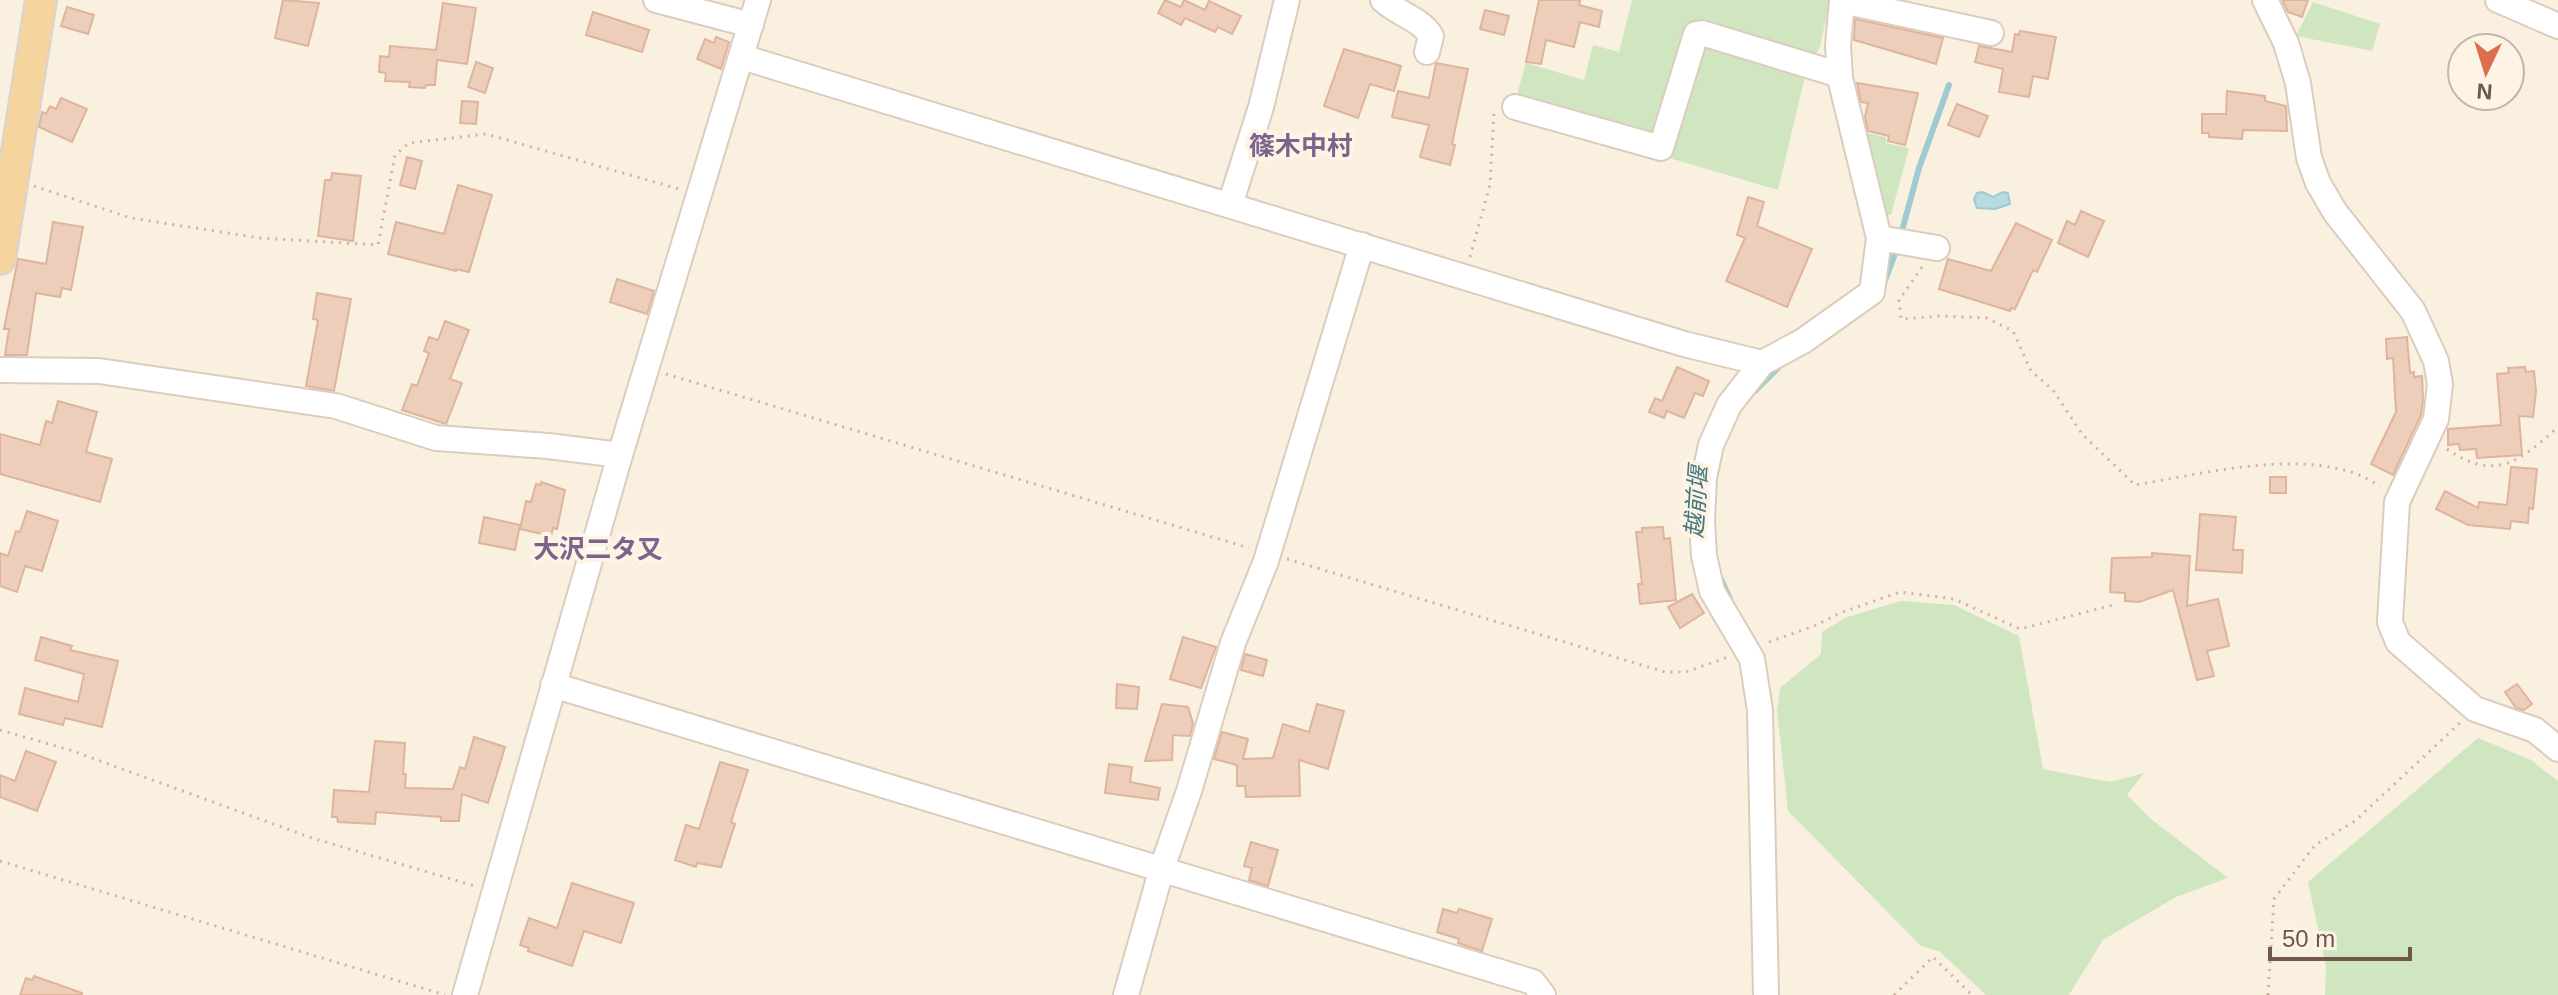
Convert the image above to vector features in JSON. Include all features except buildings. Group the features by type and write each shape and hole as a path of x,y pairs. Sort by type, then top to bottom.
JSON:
{"main road":[{"path":"0,259 41,0"}],"street":[{"path":"656,0 751,25"},
{"path":"465,995 620,455 758,0"},
{"path":"1230,205 1261,107 1287,0"},
{"path":"1383,0 1394,11 1425,26 1431,36 1427,52"},
{"path":"1766,995 1760,710 1752,659 1756,646 1712,591 1704,556 1704,478 1711,445 1729,405 1762,363 1803,341 1872,292 1891,240 1840,75 1838,46 1842,0 1991,33"},
{"path":"2265,0 2286,43 2298,83 2309,158 2318,183 2335,212 2413,311 2436,361 2440,402 2397,502 2390,622 2398,642 2475,709 2535,730 2558,749"},
{"path":"2498,0 2558,26"},
{"path":"1515,107 1661,148 1696,34 1702,33 1840,75"},
{"path":"742,57 1684,344 1762,363"},
{"path":"1891,240 1937,248"},
{"path":"1126,995 1162,868 1189,791 1233,643 1268,554 1362,245"},
{"path":"0,370 99,371 336,406 436,438 620,455"},
{"path":"553,685 1533,982 1543,995"}],"path":[{"path":"1464,276 1490,185 1494,101 1515,107"},
{"path":"12,177 131,218 260,238 378,245 395,155 409,143 486,134 699,194"},
{"path":"1937,248 1899,300 1901,319 1941,316 1987,318 2013,331 2031,371 2053,390 2082,434 2135,485 2260,466 2312,465 2352,473 2390,491 2397,502"},
{"path":"647,369 1665,672 1686,672 1900,592 1954,599 2020,629 2113,605"},
{"path":"2427,435 2462,459 2494,467 2507,465 2558,427"},
{"path":"2268,995 2274,899 2315,845 2355,821 2475,709"},
{"path":"0,730 70,750 312,838 494,892"},
{"path":"0,861 445,995"},
{"path":"1894,995 1933,957 1972,995"}],"green space":[{"path":"1632,0 1830,0 1820,47 1813,60 1691,24 1655,142 1515,101 1526,63 1584,80 1593,45 1619,52"},
{"path":"2313,2 2380,24 2372,51 2296,36"},
{"path":"1705,42 1806,72 1778,190 1666,157"},
{"path":"1857,131 1886,137 1886,143 1909,148 1891,215 1881,215"},
{"path":"1901,601 1954,605 2019,636 2043,769 2110,782 2144,773 2127,795 2151,819 2228,878 2176,897 2103,940 2069,995 1986,995 1939,951 1921,946 1788,811 1777,711 1780,688 1821,654 1822,632 1847,617"},
{"path":"2478,738 2531,760 2558,781 2558,995 2325,995 2326,966 2308,882"}],"water":[{"path":"1977,193 1993,197 2008,193 2010,204 1995,209 1977,208 1974,199"}],"waterway":[{"name":"越前堰","path":"1900,238 1919,168 1949,85"},
{"name":"越前堰","path":"1880,294 1897,248"},
{"name":"越前堰","path":"1755,391 1778,368"},
{"name":"越前堰","path":"1720,577 1730,599"}],"district":[{"name":"篠木中村","path":"1301,146"},
{"name":"大沢二タ又","path":"598,549"}]}
